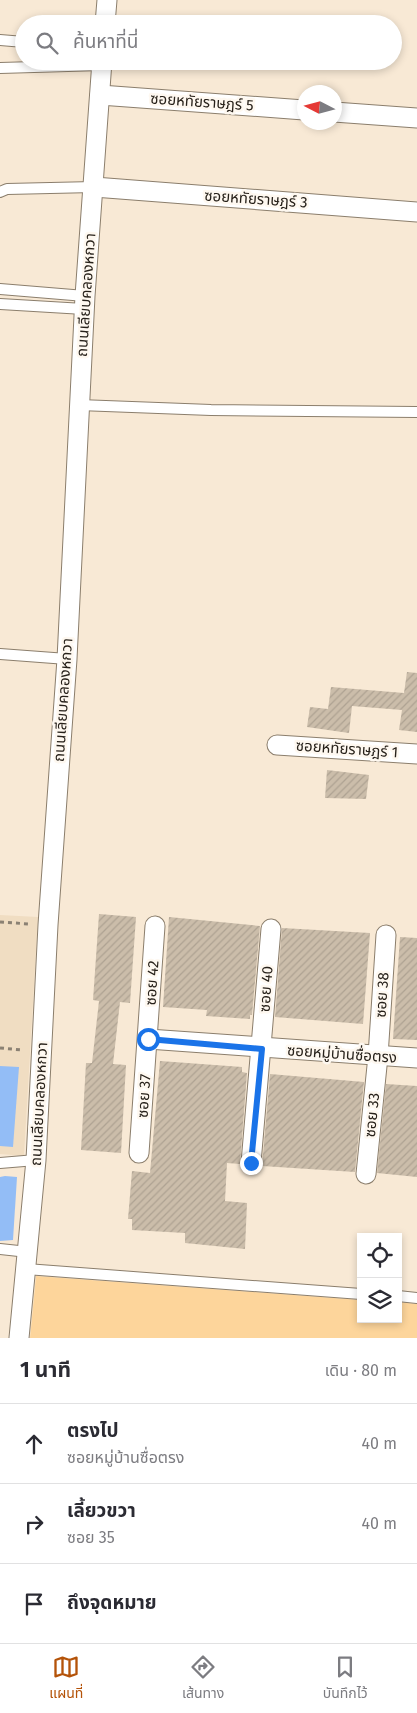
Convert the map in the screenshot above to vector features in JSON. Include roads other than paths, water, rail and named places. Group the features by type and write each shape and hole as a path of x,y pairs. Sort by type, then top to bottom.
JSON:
{"street":[{"path":"105,15 107,0"},
{"name":"ถนนเลียบคลองหกวา","path":"19,1337 36,1160 48,925 67,659 84,303 102,70"},
{"name":"ซอยหทัยราษฎร์ 5","path":"100,95 297,109"},
{"path":"342,113 417,118"},
{"name":"ซอยหทัยราษฎร์ 3","path":"94,187 417,212"},
{"name":"ซอยหทัยราษฎร์ 1","path":"277,744 417,754"},
{"name":"ซอย 42","path":"148,1039 155,926"},
{"name":"ซอย 40","path":"251,1163 271,929"},
{"name":"ซอย 38","path":"378,1056 386,935"},
{"name":"ซอยหมู่บ้านซื่อตรง","path":"148,1039 262,1049 417,1058"},
{"name":"ซอย 37","path":"139,1152 148,1039"},
{"name":"ซอย 33","path":"366,1174 378,1056"}],"lane":[{"path":"0,40 15,41"},
{"path":"0,68 15,67"},
{"path":"0,192 7,188 94,187"},
{"path":"0,289 84,303"},
{"path":"0,304 84,303"},
{"path":"79,405 211,410 417,412"},
{"path":"0,654 67,659"},
{"path":"0,1164 36,1160"},
{"path":"0,1249 27,1261 357,1294"},
{"path":"402,1296 417,1298"}],"water":[{"path":"0,1066 19,1067 13,1147 0,1146"},
{"path":"0,1177 17,1177 13,1240 0,1241"}]}
